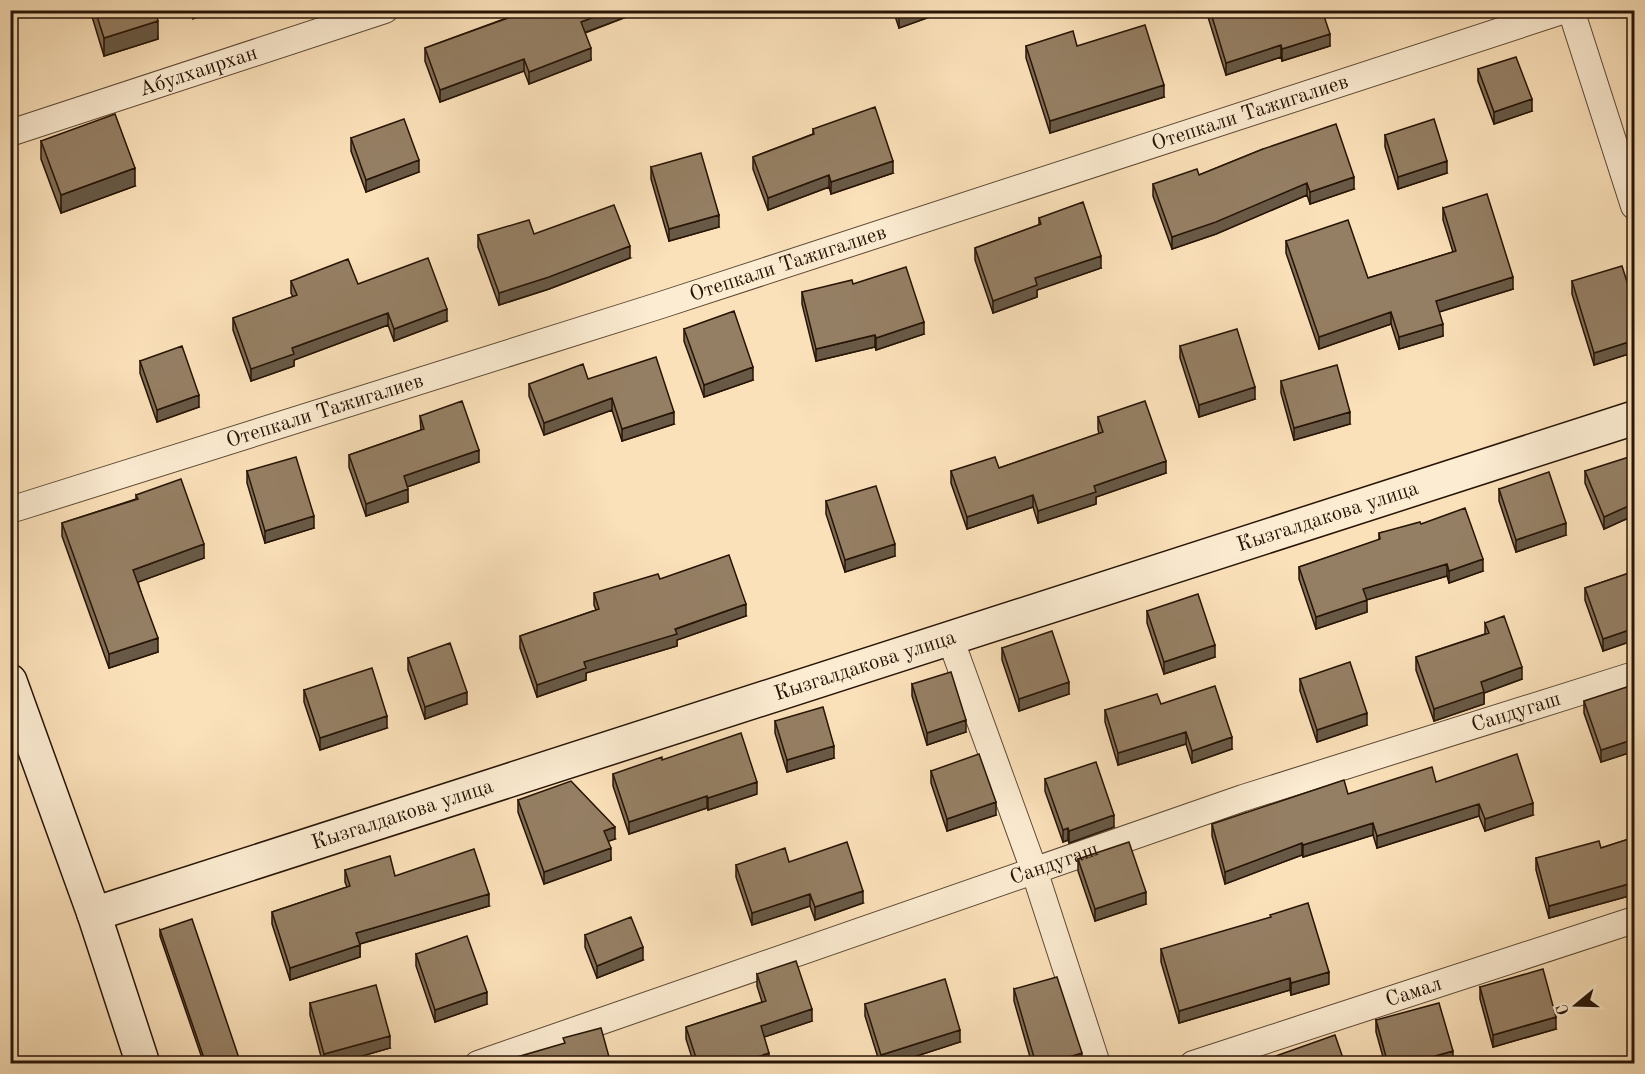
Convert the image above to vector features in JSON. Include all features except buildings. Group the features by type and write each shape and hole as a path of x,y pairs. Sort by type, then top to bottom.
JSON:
{"street":[{"name":"Абулхаирхан","path":"10,133 385,10"},
{"name":"Отепкали Тажигалиев","path":"10,510 669,302 1565,10"},
{"path":"1571,10 1635,206"},
{"name":"Кызгалдакова улица","path":"94,914 1635,418"},
{"path":"951,638 1034,870 1097,1064"},
{"name":"Сандугаш","path":"478,1064 1243,798 1635,675"},
{"path":"10,681 94,914 143,1064"},
{"name":"Самал","path":"1193,1064 1635,920"}]}
